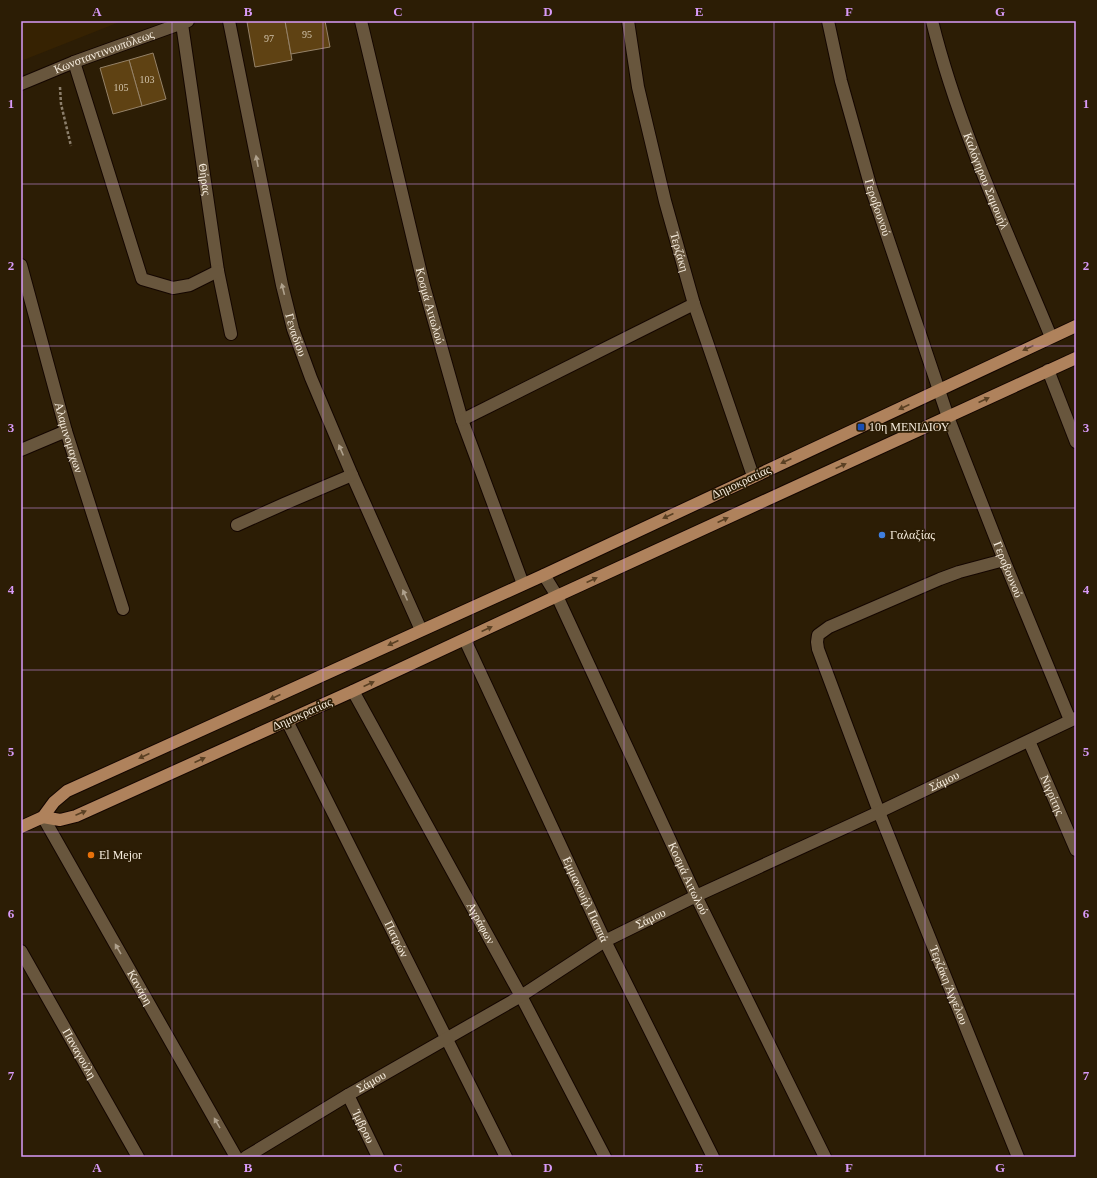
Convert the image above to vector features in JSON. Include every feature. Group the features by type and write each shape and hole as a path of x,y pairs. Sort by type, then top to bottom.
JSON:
{"main road":[{"name":"Δημοκρατίας","path":"21,828 43,817 54,802 67,791 544,575 1076,326"},
{"name":"Δημοκρατίας","path":"43,817 60,820 76,816 465,640 557,596 1076,358"}],"street":[{"name":"Γεναδίου","path":"229,21 280,278 294,329 311,378 420,630"},
{"name":"Κοσμά Αιτωλού","path":"361,21 424,286 462,420 524,584"},
{"name":"Τερζάκη","path":"628,21 638,87 665,201 694,304 753,476"},
{"name":"Γεροβουνού","path":"828,21 841,81 871,188 939,390"},
{"name":"Καλόγηρου Σαμουήλ","path":"932,21 940,54 951,88 976,154 1051,337"},
{"name":"Κωνσταντινουπόλεως","path":"21,84 74,62 185,22"},
{"name":"Θήρας","path":"185,22 218,271 232,334"},
{"path":"74,62 142,280 173,288 190,285 218,271"},
{"name":"Αλαμινομαχων","path":"21,265 66,431 123,609"},
{"path":"462,420 694,304"},
{"path":"1048,370 1076,442"},
{"path":"939,390 948,417"},
{"name":"Γεροβουνού","path":"948,417 1004,560 1073,719"},
{"path":"21,450 66,431"},
{"path":"237,525 352,475"},
{"name":"Τερζάκη Άγγελου","path":"1004,560 940,579 829,626 818,635 817,642 818,649 879,812 1018,1157"},
{"path":"544,575 557,596"},
{"name":"Κοσμά Αιτωλού","path":"557,596 696,896 826,1157"},
{"name":"Εμμανουήλ Παππά","path":"465,640 605,941 713,1157"},
{"name":"Αγράφων","path":"353,691 521,996 605,1157"},
{"name":"Σάμου","path":"246,1157 447,1037 521,996 605,941 696,896 879,812 1073,719"},
{"name":"Πατρών","path":"288,721 506,1157"},
{"name":"Νιγρίτης","path":"1029,741 1076,850"},
{"name":"Κανάρη","path":"43,817 236,1157"},
{"name":"Παναγούλη","path":"21,951 138,1157"},
{"name":"Ίμβρου","path":"348,1095 378,1157"}],"path":[{"path":"60,92 61,104 71,146"}],"shaded area":[{"path":"21,21 122,21 21,61"}],"building":[{"path":"285,21 292,60 255,67 247,22"},
{"path":"285,21 325,21 330,47 291,54"},
{"path":"153,53 166,99 142,106 129,60"},
{"path":"129,60 142,106 113,114 100,68"}],"place":[{"name":"10η ΜΕΝΙΔΙΟΥ","path":"861,427"},
{"name":"Γαλαξίας","path":"882,535"},
{"name":"El Mejor","path":"91,855"}]}
